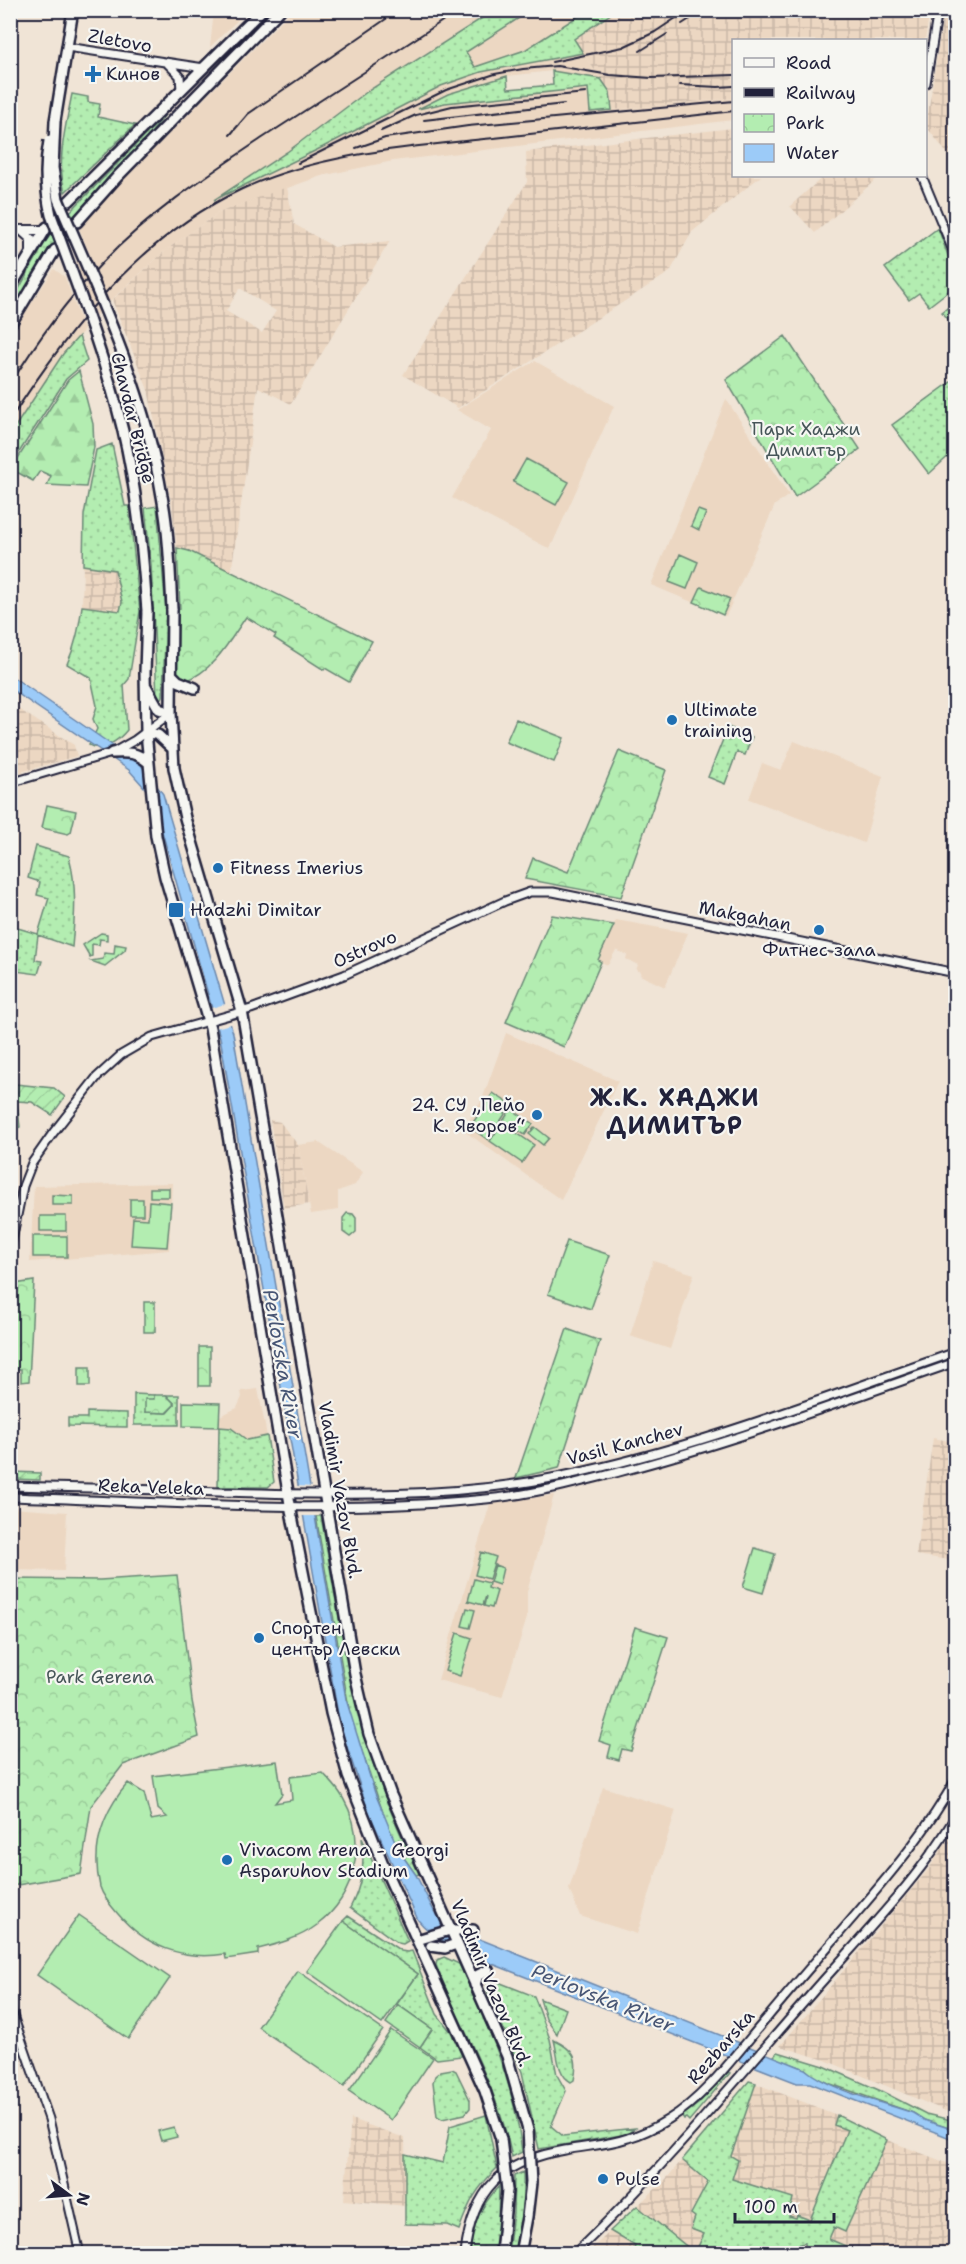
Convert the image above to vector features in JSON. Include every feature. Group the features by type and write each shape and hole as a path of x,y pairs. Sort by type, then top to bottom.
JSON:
{"main road":[{"name":"Chavdar Bridge","path":"73,10 55,121 46,158 45,192 51,215 107,372 123,430 140,523 147,611 146,732"},
{"path":"69,201 262,10"},
{"path":"77,222 118,176 280,10"},
{"path":"204,68 214,77"},
{"path":"195,96 204,68"},
{"name":"Chavdar Bridge","path":"55,121 53,168 58,199 137,392 154,456 167,528 172,609 171,713"},
{"path":"10,230 45,228"},
{"path":"10,288 45,228"},
{"path":"20,230 31,239 31,252"},
{"path":"10,325 55,250"},
{"path":"172,675 178,681 195,688"},
{"path":"145,684 159,709 171,713"},
{"name":"Vladimir Vazov Blvd.","path":"171,713 172,748 184,818 242,1011 323,1507 354,1674 369,1734 391,1795 507,2056 528,2130 531,2183 520,2253"},
{"path":"172,748 158,735 146,732 156,836 165,877 211,1020 331,1713 348,1776 417,1940 485,2091 501,2139 507,2190 501,2253"},
{"path":"112,753 140,755 149,763"},
{"path":"417,1940 450,1930 473,1930"},
{"path":"431,1946 445,1948 456,1944"},
{"path":"475,1985 478,1975 488,1970"}],"street":[{"path":"927,76 938,10"},
{"name":"Zletovo","path":"67,47 204,68"},
{"name":"Zletovo","path":"168,64 180,76 181,90"},
{"path":"922,177 956,258"},
{"path":"10,783 112,753 171,713"},
{"name":"Ostrovo","path":"10,1250 23,1186 32,1163 53,1132 97,1077 121,1055 152,1037 242,1011 344,975 505,901 530,892"},
{"name":"Makgahan","path":"530,892 553,892 956,973"},
{"name":"Vasil Kanchev","path":"293,1495 420,1494 563,1476 731,1431 956,1352"},
{"name":"Vasil Kanchev","path":"295,1507 487,1499 560,1486 653,1463 730,1440 956,1362"},
{"name":"Reka Veleka","path":"10,1486 293,1495"},
{"name":"Reka Veleka","path":"10,1497 295,1507"},
{"name":"Rezbarska","path":"465,2253 467,2233 473,2212 481,2196 498,2177 516,2164 543,2154 627,2139 650,2130 692,2102 904,1858 940,1808 956,1779"},
{"name":"Rezbarska","path":"574,2253 653,2175 706,2116 916,1872 956,1815"},
{"path":"10,2007 49,2119 80,2253"}],"shaded area":[{"path":"214,11 247,11 210,47"},
{"path":"291,11 493,11 417,59 221,196 441,86 481,72 583,53 601,79 552,71 507,76 448,94 422,108 445,103 588,88 591,112 732,98 732,120 393,161 321,176 218,213 166,250 109,302 79,228 93,211"},
{"path":"529,11 586,11 525,50 475,67 465,52"},
{"path":"615,11 930,11 925,39 732,39 732,98 612,110 610,92 573,39"},
{"path":"944,11 955,11 955,164 927,127"},
{"path":"732,128 732,177 760,177 692,232 670,272 458,408 403,375 527,182 526,152"},
{"path":"823,177 879,177 815,233 790,206"},
{"path":"287,187 294,224 334,247 390,241 291,404 258,387 231,573 177,548 172,505 148,390 112,300 166,250 218,213","holes":["240,288 276,311 262,333 226,311"]},
{"path":"78,259 100,311 95,316 76,262"},
{"path":"54,269 65,277 84,330 63,354 11,433 10,336"},
{"path":"535,361 614,406 550,549 452,498 491,430 457,410"},
{"path":"726,399 789,495 775,505 726,616 651,585"},
{"path":"83,565 115,570 122,602 120,612 82,606"},
{"path":"11,704 74,745 77,756 11,775"},
{"path":"794,741 883,776 864,843 749,799 762,763 781,770"},
{"path":"616,920 688,933 665,987 640,975 641,972 636,970 638,965 626,959 627,955 616,950 608,965 598,961"},
{"name":"24. СУ „Пейо К. Яворов“","path":"506,1033 618,1081 561,1200 463,1130 482,1100"},
{"path":"270,1120 280,1122 298,1145 309,1204 284,1208"},
{"path":"318,1142 363,1172 355,1185 338,1191 338,1210 311,1214 298,1145"},
{"path":"172,1183 169,1250 30,1262 34,1186"},
{"path":"653,1261 694,1274 670,1349 630,1336"},
{"path":"258,1389 267,1436 247,1440 231,1428 219,1427 220,1416 237,1408 242,1397 241,1391"},
{"path":"933,1438 955,1442 955,1561 916,1555"},
{"path":"554,1495 527,1592 527,1618 502,1697 438,1680 490,1504"},
{"path":"11,1508 67,1512 64,1571 11,1570"},
{"path":"603,1787 676,1810 637,1934 580,1916 569,1889"},
{"path":"955,1829 955,2115 825,2060 780,2046 928,1870"},
{"path":"749,2081 837,2115 887,2140 955,2166 955,2253 586,2254 666,2179"},
{"path":"351,2119 405,2138 406,2206 344,2200"}],"green space":[{"path":"493,11 530,11 466,52 475,67 525,50 586,11 615,11 574,39 583,53 481,72 441,86 214,200 287,152 368,91"},
{"path":"552,71 601,79 610,92 612,110 590,112 588,88 445,103 418,109 448,94 507,76 508,89 553,85"},
{"path":"72,94 88,97 88,102 100,104 98,117 135,125 65,192 61,168"},
{"path":"165,115 141,146 68,225 11,318 11,303 46,241 60,222"},
{"path":"938,228 955,275 955,286 929,306 919,293 909,300 885,268"},
{"path":"955,302 955,317 949,320 942,312"},
{"path":"79,336 87,361 66,379 11,465 11,433 63,354"},
{"name":"Парк Хаджи Димитър","path":"785,336 860,449 795,497 726,380"},
{"path":"79,371 93,424 94,447 86,487 47,485 51,476 40,471 33,481 11,469 68,380"},
{"path":"955,379 955,450 929,474 892,425"},
{"path":"112,444 125,506 129,506 140,611 129,679 124,685 127,730 115,741 105,746 94,747 89,745 97,729 93,719 97,706 91,678 67,664 77,636 82,606 120,611 122,602 115,570 83,565 84,515 96,450"},
{"path":"526,459 569,482 556,505 513,482"},
{"path":"157,506 166,610 163,696 160,702 157,697 151,564 145,508"},
{"path":"698,510 706,513 699,530 691,526"},
{"path":"177,548 189,551 372,641 349,682 325,668 324,670 274,638 276,635 246,617 212,663 195,677 185,681 179,678 177,674 178,609 180,609"},
{"path":"680,554 698,562 687,589 669,582"},
{"path":"701,587 730,599 723,615 694,602"},
{"path":"516,719 564,738 554,762 506,742"},
{"path":"728,727 752,737 745,755 737,752 725,784 708,777"},
{"path":"619,751 666,770 621,897 525,879 533,858 568,872"},
{"path":"47,805 76,811 71,832 68,834 42,828"},
{"path":"36,846 69,856 75,901 72,947 38,935 35,960 42,961 38,974 16,971 11,993 11,926 38,934 49,898 37,895 40,882 28,878"},
{"path":"552,915 614,925 598,960 601,962 564,1047 506,1022"},
{"path":"101,933 107,934 107,940 100,939 99,945 92,944 92,956 90,957 83,945"},
{"path":"115,944 126,946 125,950 105,966 91,961 103,959 104,953 114,954"},
{"path":"11,1051 14,1052 13,1071 20,1127 11,1130"},
{"path":"15,1084 54,1088 65,1097 52,1115 32,1102 17,1101"},
{"path":"493,1093 511,1105 488,1140 470,1127"},
{"path":"511,1109 533,1124 525,1135 503,1121"},
{"path":"502,1123 534,1145 522,1163 490,1141"},
{"path":"535,1127 549,1138 543,1145 529,1134"},
{"path":"150,1188 169,1188 169,1197 150,1197"},
{"path":"52,1195 73,1196 73,1205 52,1205"},
{"path":"130,1199 143,1199 143,1215 130,1215"},
{"path":"149,1201 171,1203 167,1247 131,1245 133,1218 148,1219"},
{"path":"347,1213 353,1214 356,1218 356,1232 350,1237 343,1232 343,1218"},
{"path":"40,1216 66,1216 66,1231 40,1231"},
{"path":"33,1236 67,1236 67,1257 33,1257"},
{"path":"567,1241 610,1255 591,1309 548,1294"},
{"path":"34,1281 29,1381 21,1382 21,1369 11,1369 11,1311 15,1284"},
{"path":"144,1302 155,1302 155,1332 144,1332"},
{"path":"567,1329 600,1341 559,1468 516,1478"},
{"path":"199,1347 210,1347 210,1386 199,1386"},
{"path":"79,1367 90,1367 90,1386 79,1386"},
{"path":"134,1394 154,1395 154,1399 145,1412 167,1413 175,1404 166,1395 179,1395 179,1425 134,1425"},
{"path":"154,1395 166,1395 175,1404 166,1413 145,1412 145,1399 154,1399"},
{"path":"183,1402 220,1403 219,1427 183,1426"},
{"path":"87,1412 127,1413 127,1427 68,1426 68,1418 87,1418"},
{"path":"219,1427 231,1428 247,1440 267,1436 274,1482 268,1487 218,1487"},
{"path":"11,1472 40,1473 40,1480 11,1479"},
{"path":"316,1516 321,1516 346,1652 370,1752 385,1797 419,1874 416,1875 399,1851 388,1827 351,1720"},
{"path":"755,1548 775,1554 763,1593 743,1587"},
{"path":"481,1552 496,1557 489,1579 475,1575"},
{"path":"495,1565 503,1568 499,1585 490,1582"},
{"name":"Park Gerena","path":"177,1575 192,1701 199,1737 123,1765 91,1806 81,1874 11,1886 11,1579 100,1580"},
{"path":"474,1579 489,1583 488,1588 497,1591 492,1608 484,1606 486,1596 483,1605 468,1601"},
{"path":"467,1608 475,1610 470,1628 462,1626"},
{"path":"635,1627 668,1637 631,1751 622,1749 619,1760 608,1757 611,1745 599,1741"},
{"path":"457,1633 472,1638 460,1676 445,1671"},
{"name":"Vivacom Arena - Georgi Asparuhov Stadium","path":"277,1761 282,1794 275,1803 292,1800 290,1777 323,1773 339,1791 351,1815 356,1849 354,1867 341,1899 330,1913 303,1934 258,1949 258,1954 226,1959 225,1954 209,1956 180,1953 166,1949 140,1935 110,1905 100,1887 98,1845 105,1819 119,1794 128,1783 144,1793 151,1820 167,1817 158,1809 153,1776"},
{"path":"362,1838 408,1941 403,1944 398,1943 350,1908 362,1874"},
{"path":"79,1915 170,1978 128,2039 37,1975"},
{"path":"348,1916 401,1951 412,1951 437,2014 451,2032 462,2056 437,2059 420,2047 432,2029 397,2004 418,1974 343,1921"},
{"path":"343,1921 418,1974 382,2024 307,1971"},
{"path":"444,1957 459,1964 499,2055 513,2103 522,2152 512,2157 488,2082 436,1965 437,1960"},
{"path":"298,1971 383,2030 344,2086 258,2027"},
{"path":"493,1980 534,1996 550,2039 557,2075 566,2091 551,2126 563,2136 635,2128 627,2134 539,2149 522,2072 486,1988"},
{"path":"540,1999 566,2009 557,2034 546,2019"},
{"path":"398,2005 432,2029 420,2047 386,2023"},
{"path":"391,2030 433,2058 391,2120 349,2091"},
{"path":"554,2040 566,2047 573,2055 576,2065 574,2080 571,2082 563,2074"},
{"path":"778,2052 824,2066 926,2114 955,2121 955,2130 814,2077 805,2069 773,2057"},
{"path":"452,2069 456,2071 470,2100 470,2108 465,2114 442,2119 437,2116 433,2082 435,2076 441,2071"},
{"path":"728,2072 730,2073 689,2121 684,2119 682,2116 698,2104"},
{"path":"749,2081 756,2083 731,2156 738,2160 732,2179 793,2198 789,2216 796,2218 797,2215 810,2220 847,2130 834,2125 837,2115 887,2140 845,2232 834,2227 829,2239 862,2253 806,2253 805,2243 800,2244 794,2253 718,2253 717,2248 712,2247 708,2253 695,2253 704,2234 691,2229 695,2217 691,2214 708,2182 682,2160"},
{"path":"486,2115 497,2168 474,2196 459,2230 447,2225 405,2224 405,2154 443,2163 450,2126"},
{"path":"174,2127 177,2137 161,2141 158,2131"},
{"path":"523,2172 517,2243 515,2253 508,2254 513,2213 514,2176"},
{"path":"499,2186 498,2226 494,2253 470,2253 478,2217"},
{"path":"637,2206 695,2253 633,2253 635,2246 610,2231"}],"water":[{"name":"Perlovska River","path":"10,675 141,765 163,794 233,1033 346,1699 375,1793 399,1851 416,1875 435,1913 443,1921 482,1940 805,2069 841,2089 955,2130 955,2140 810,2083 797,2083 472,1956 436,1937 418,1920 369,1813 340,1726 220,1037 152,796 129,770 11,689"}],"pier":[{"path":"229,1003 234,1023 216,1028 211,1008"},
{"path":"296,1486 314,1487 319,1516 301,1516"}],"railway":[{"path":"230,135 248,114 399,10"},
{"path":"10,385 65,305 103,262 140,227 179,196 261,139 459,10"},
{"path":"552,62 623,47 655,32 688,10"},
{"path":"682,24 704,10"},
{"path":"640,51 667,34"},
{"path":"298,163 446,90 495,74 557,66 610,75 652,78 732,75"},
{"path":"680,85 732,86"},
{"path":"381,131 416,115 452,106 586,93"},
{"path":"356,148 385,138 468,126 732,101"},
{"path":"424,120 564,104"},
{"path":"10,420 82,319 139,259 171,232 205,209 242,189 303,167 366,153 732,111"}],"place":[{"name":"Кинов","path":"93,74"},
{"name":"Ultimate training","path":"672,720"},
{"name":"Fitness Imerius","path":"218,868"},
{"name":"Hadzhi Dimitar","path":"176,910"},
{"name":"Фитнес зала","path":"819,930"},
{"name":"24. СУ „Пейо К. Яворов“","path":"537,1115"},
{"name":"Спортен център Левски","path":"259,1638"},
{"name":"Vivacom Arena - Georgi Asparuhov Stadium","path":"227,1860"},
{"name":"Pulse","path":"603,2179"}],"district":[{"name":"Ж.К. ХАДЖИ ДИМИТЪР","path":"675,1112"}]}
